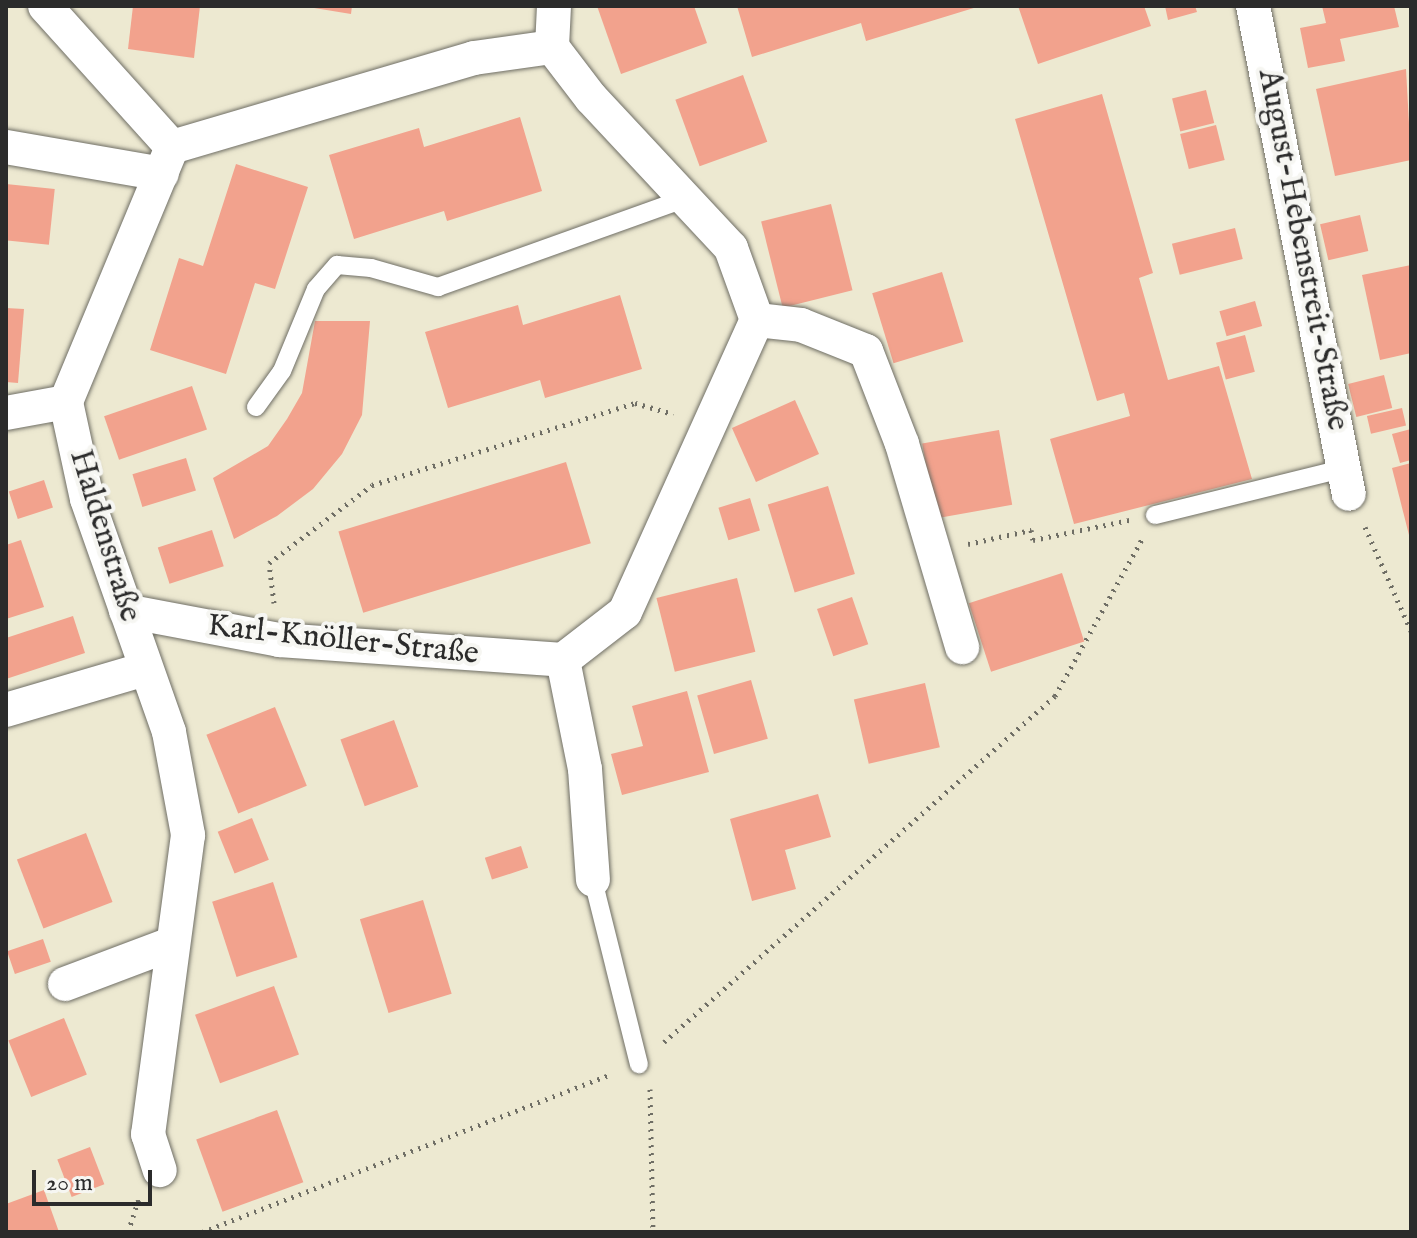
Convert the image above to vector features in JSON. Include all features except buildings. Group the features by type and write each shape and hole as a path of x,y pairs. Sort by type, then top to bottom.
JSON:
{"street":[{"path":"45,6 167,161"},
{"path":"554,6 552,47 591,98 731,248 757,320 625,612 563,660 585,769 593,880"},
{"name":"August-Hebenstreit-Straße","path":"1253,6 1348,481"},
{"path":"6,147 167,161 474,58 552,47"},
{"path":"6,413 66,402 167,161"},
{"path":"757,320 801,325 866,351 936,551 962,647"},
{"name":"Haldenstraße","path":"66,402 87,499 169,732 188,835 148,1134 160,1170"},
{"name":"Karl-Knöller-Straße","path":"126,611 279,640 563,660"},
{"path":"6,710 145,669"},
{"path":"65,984 171,944"}],"lane":[{"path":"256,407 282,371 316,289 337,265 371,268 438,287 687,198"},
{"path":"1155,515 1348,481"},
{"path":"593,880 644,1060"}],"path":[{"path":"279,640 269,563 372,485 635,403 656,405 706,431"},
{"path":"1348,481 1411,631"},
{"path":"936,551 1031,530 1033,540 1155,515"},
{"path":"202,1232 644,1060 1055,696 1155,515"},
{"path":"644,1060 653,1232"}]}
